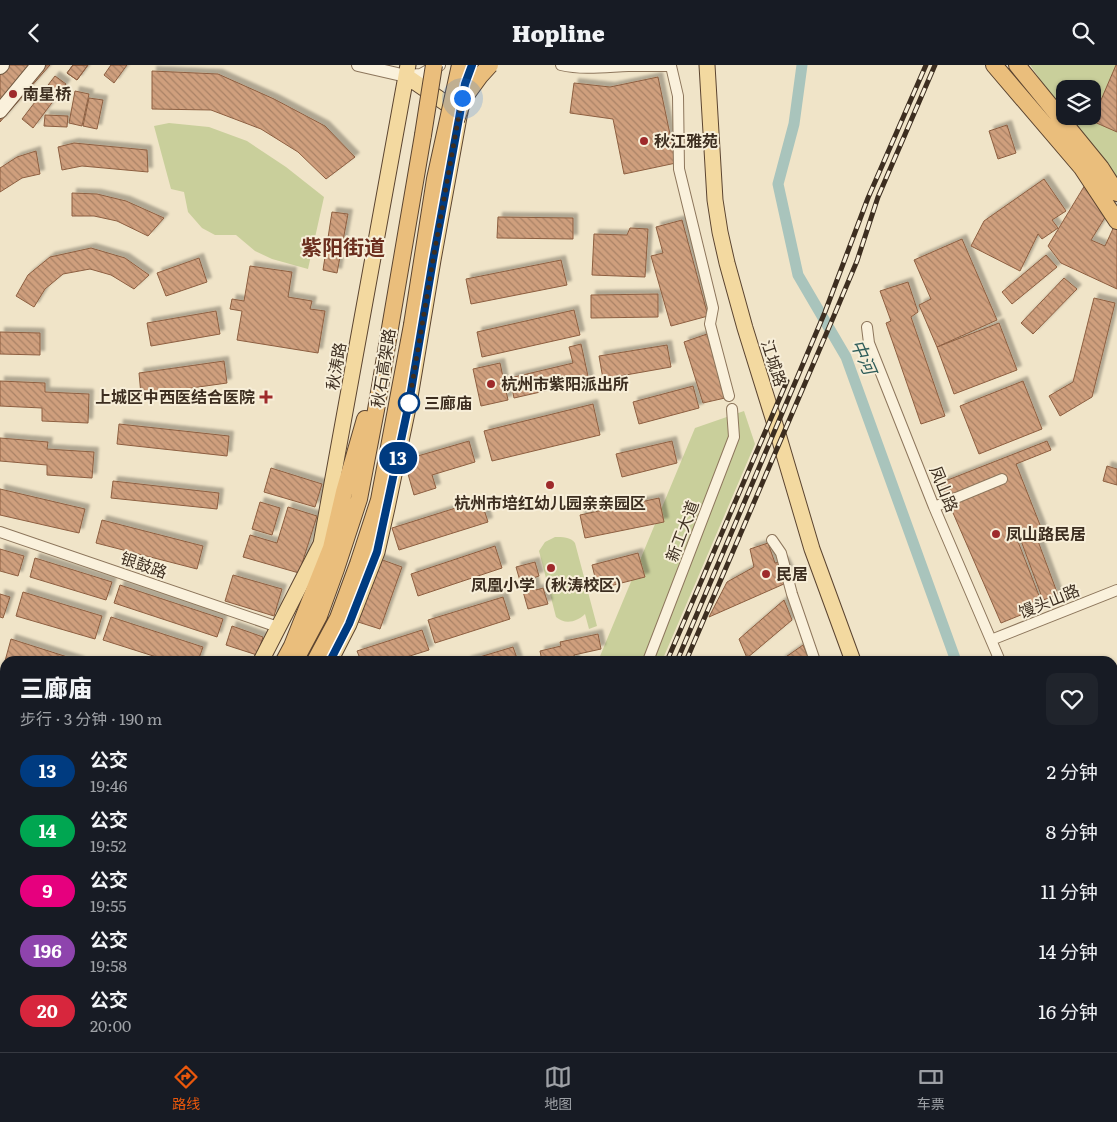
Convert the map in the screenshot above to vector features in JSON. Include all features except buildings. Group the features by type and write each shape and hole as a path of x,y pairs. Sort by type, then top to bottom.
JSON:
{"highway":[{"name":"秋石高架路","path":"298,656 319,616 359,499 376,410 434,65"},
{"name":"秋石高架路","path":"318,656 338,618 358,564 378,500 412,325 435,179 460,65"},
{"path":"435,179 464,98 490,65"},
{"path":"994,65 1082,168 1117,221"},
{"path":"1017,65 1101,168 1117,193"},
{"path":"287,656 331,548 344,492 390,325"}],"main road":[{"path":"0,111 38,65"},
{"path":"333,656 349,624 377,552 409,403 465,84 472,65"},
{"name":"江城路","path":"707,65 716,199 720,232 727,263 812,549 852,656"},
{"path":"407,70 460,113"},
{"name":"秋涛路","path":"264,656 321,544 407,70"}],"street":[{"path":"358,65 407,70 421,75 439,65"},
{"path":"561,65 598,68 671,66 678,96 679,169 713,308 710,324 729,396"},
{"name":"凤山路","path":"867,327 869,343 934,507 998,656"},
{"name":"新工大道","path":"650,656 734,437 732,409"},
{"path":"934,507 1002,479"},
{"name":"银鼓路","path":"0,532 278,627"},
{"path":"772,540 781,553 792,594 813,656"},
{"name":"馒头山路","path":"991,640 1117,590"}],"green space":[{"path":"1030,65 1117,65 1117,188 1072,125 1101,125 1101,80 1056,80 1056,102"},
{"path":"169,123 209,127 247,141 286,167 324,197 308,269 272,259 255,251 236,235 215,235 202,228 188,212 184,192 171,189 154,126"},
{"path":"744,411 755,444 664,656 600,656 695,428"},
{"path":"555,537 569,538 575,543 597,626 589,629 585,614 578,619 567,622 556,617 539,551 545,542"}],"waterway":[{"name":"中河","path":"802,65 794,124 778,184 798,275 846,357 954,656"}],"railway":[{"path":"679,656 825,312 868,198 926,65"},
{"path":"688,656 857,261 878,197 935,65"},
{"path":"669,656 787,381"}],"bus line":[{"name":"13","path":"333,656 349,624 377,552 409,403 465,84 472,65"}],"place":[{"name":"南星桥","path":"13,94"},
{"name":"秋江雅苑","path":"644,141"},
{"name":"杭州市紫阳派出所","path":"491,384"},
{"name":"上城区中西医结合医院","path":"266,397"},
{"name":"三廊庙","path":"409,403"},
{"name":"杭州市培红幼儿园亲亲园区","path":"550,485"},
{"name":"凤山路民居","path":"996,534"},
{"name":"凤凰小学（秋涛校区）","path":"551,568"},
{"name":"民居","path":"766,574"}],"district":[{"name":"紫阳街道","path":"343,248"}],"route":[{"path":"409,403 462,98"}]}
